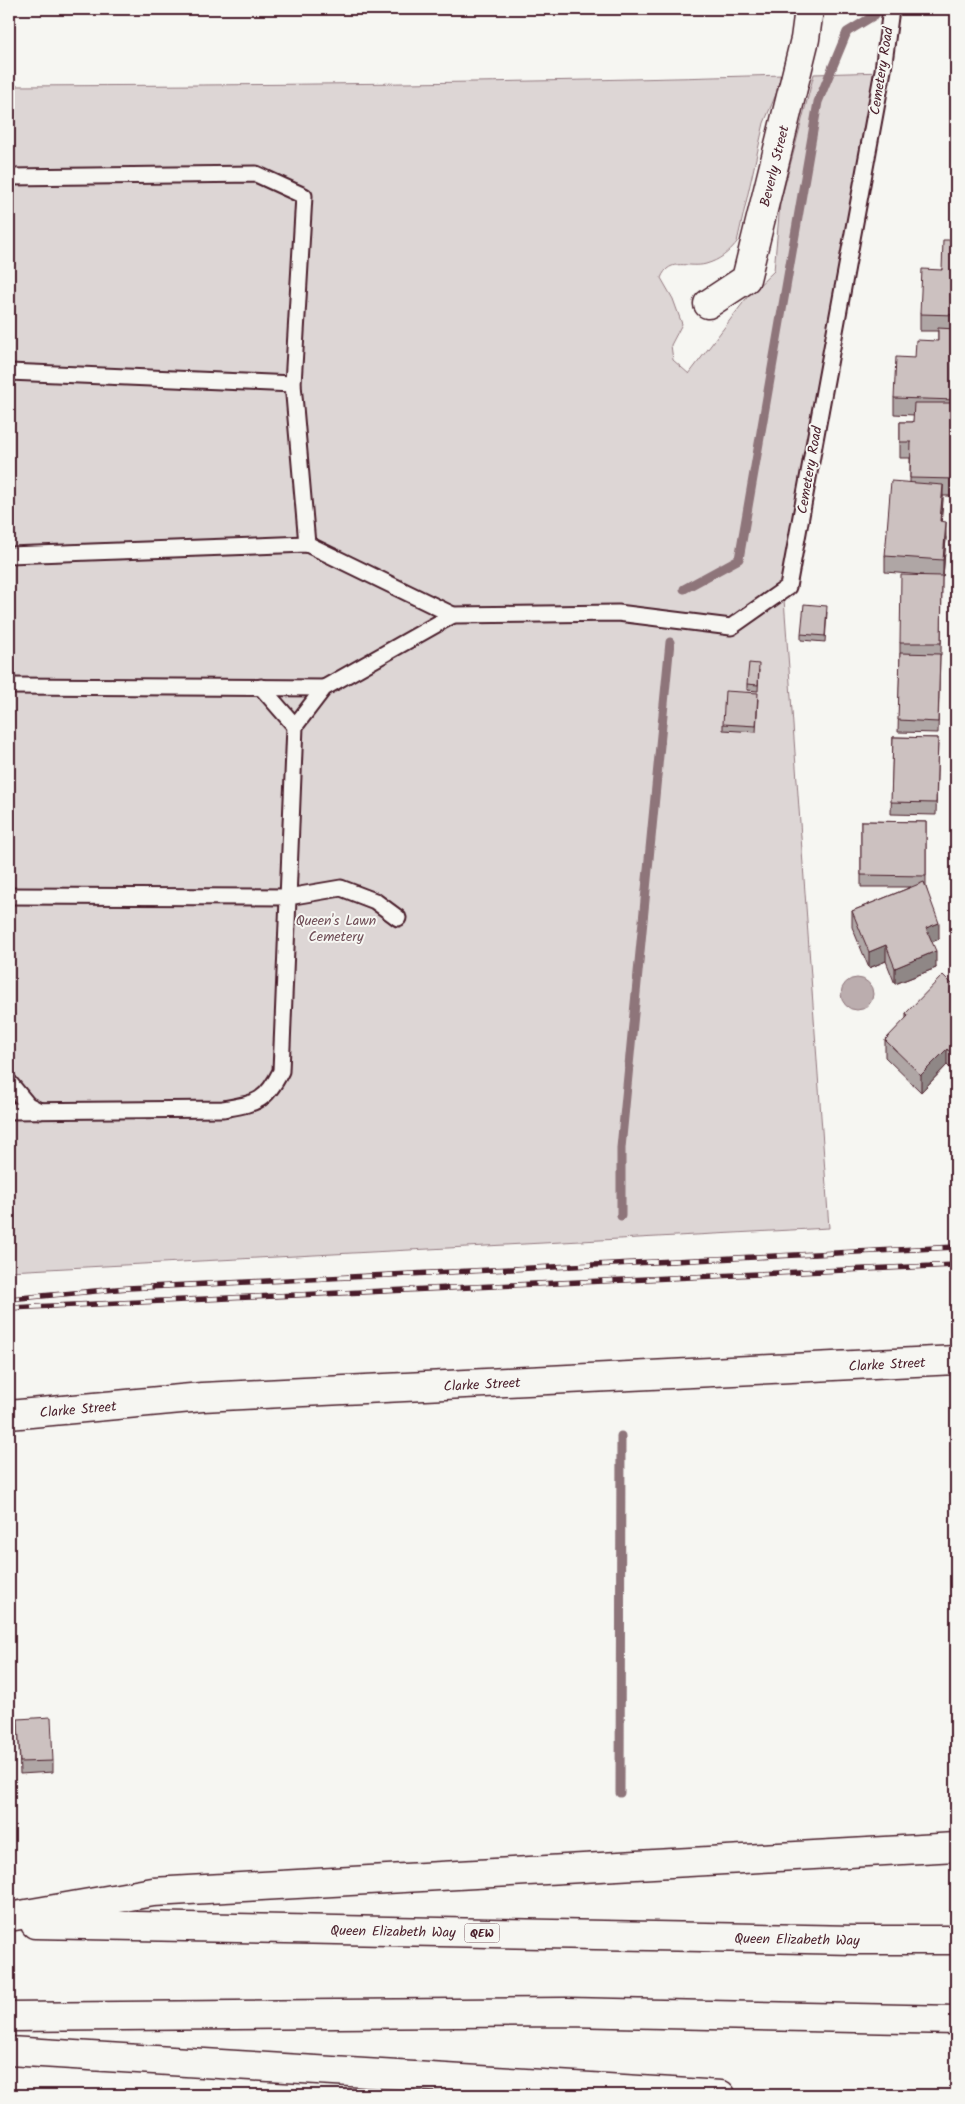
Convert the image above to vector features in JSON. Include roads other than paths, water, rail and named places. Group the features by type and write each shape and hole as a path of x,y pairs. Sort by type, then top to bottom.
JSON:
{"main road":[{"name":"Beverly Street","path":"708,304 746,279 805,39 809,9"},
{"name":"Clarke Street","path":"9,1415 202,1397 956,1360"},
{"path":"9,1917 153,1892 956,1847"},
{"name":"Queen Elizabeth Way","path":"9,1924 844,1940 956,1940"},
{"path":"9,2017 567,2012 956,2020"},
{"path":"9,2051 721,2095"}],"lane":[{"name":"Cemetery Road","path":"453,616 618,612 731,627 788,587 883,70 891,9"},
{"path":"9,177 256,174 304,196 293,384 307,544"},
{"path":"9,372 293,384"},
{"path":"9,555 307,544 453,616"},
{"path":"9,1111 222,1109 252,1104 271,1090 281,1071 295,726 324,688 453,616"},
{"path":"9,686 324,688"},
{"path":"261,687 295,726"},
{"path":"9,896 288,897 341,888 375,901 398,918"},
{"path":"9,1082 28,1105 40,1111"}],"waterway":[{"path":"684,589 739,559 818,102 847,32 875,15"},
{"path":"621,1216 621,1148 670,642"},
{"path":"620,1793 621,1436"}],"railway":[{"path":"9,1299 128,1288 956,1247"},
{"path":"9,1308 956,1265"}],"park label":[{"name":"Queen's Lawn Cemetery","path":"336,928"}]}
